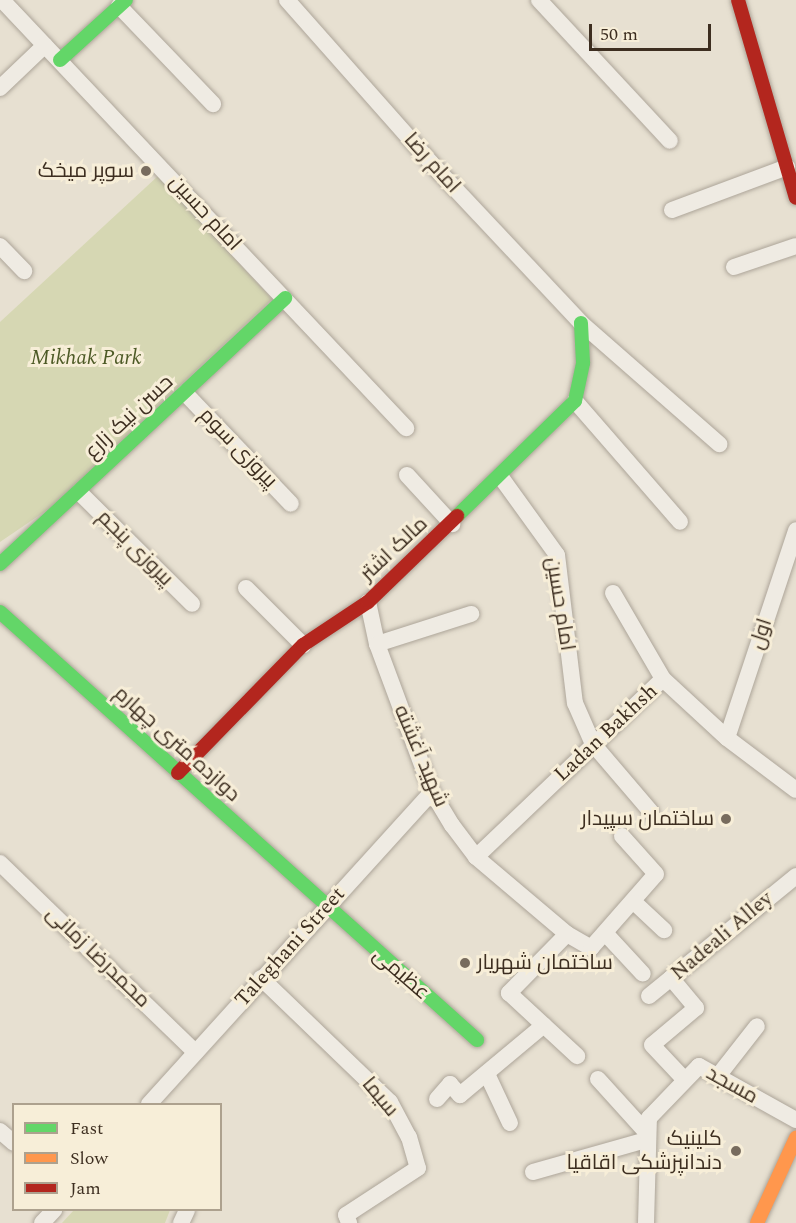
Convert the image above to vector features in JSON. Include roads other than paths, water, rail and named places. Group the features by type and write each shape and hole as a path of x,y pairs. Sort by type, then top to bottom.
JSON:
{"street":[{"name":"امام حسین","path":"2,0 406,428"},
{"name":"امام رضا","path":"287,0 431,163 581,323 719,444"},
{"path":"539,0 670,141"},
{"path":"738,0 796,198"},
{"path":"60,60 122,3 213,104"},
{"path":"0,88 45,45"},
{"path":"672,210 787,167"},
{"path":"0,246 24,271"},
{"path":"734,267 796,246"},
{"name":"حسن نیک زارع","path":"0,564 285,298"},
{"path":"581,323 583,363 574,401 680,522"},
{"name":"پیروزی سوم","path":"185,393 291,504"},
{"name":"مالک اشتر","path":"178,773 303,645 368,602 452,524 574,401"},
{"path":"407,475 452,524"},
{"name":"امام حسین","path":"500,476 557,555 575,703 593,744 651,812"},
{"name":"پیروزی پنجم","path":"79,492 192,604"},
{"name":"اول","path":"727,738 796,530"},
{"path":"246,588 303,645"},
{"path":"614,593 663,679"},
{"name":"شهید آغشته","path":"368,602 377,644 432,792 476,857 567,934 591,948 606,934"},
{"name":"دوازده متری چهارم","path":"0,612 326,907"},
{"path":"377,644 471,614"},
{"name":"Ladan Bakhsh","path":"476,857 663,679 727,738 796,790"},
{"name":"Taleghani Street","path":"158,1101 195,1052 432,792"},
{"path":"622,836 656,874 635,903 606,934 643,974"},
{"name":"محمدرضا زمانی","path":"0,863 195,1052"},
{"name":"Nadeali Alley","path":"649,996 796,876"},
{"path":"635,903 664,930"},
{"name":"عظیمی","path":"326,907 477,1040"},
{"path":"567,934 509,993 577,1056"},
{"name":"سیما","path":"261,978 390,1102 409,1137 418,1168 347,1219"},
{"path":"671,978 696,1008 652,1045 685,1080"},
{"path":"437,1099 450,1084 460,1095 544,1025"},
{"path":"718,1076 757,1026"},
{"name":"مسجد","path":"647,1130 685,1080 699,1066 796,1120"},
{"path":"487,1074 510,1123"},
{"path":"598,1079 647,1130 646,1223"},
{"path":"533,1172 647,1130"},
{"path":"0,1131 12,1141"},
{"path":"757,1223 796,1138"},
{"path":"42,1223 52,1211"}],"place":[{"name":"سوپر میخک","path":"146,171"},
{"name":"ساختمان سپیدار","path":"726,819"},
{"name":"ساختمان شهریار","path":"465,963"},
{"name":"کلینیک دندانپزشکی اقاقیا","path":"736,1151"}],"park label":[{"name":"Mikhak Park","path":"86,358"}]}
